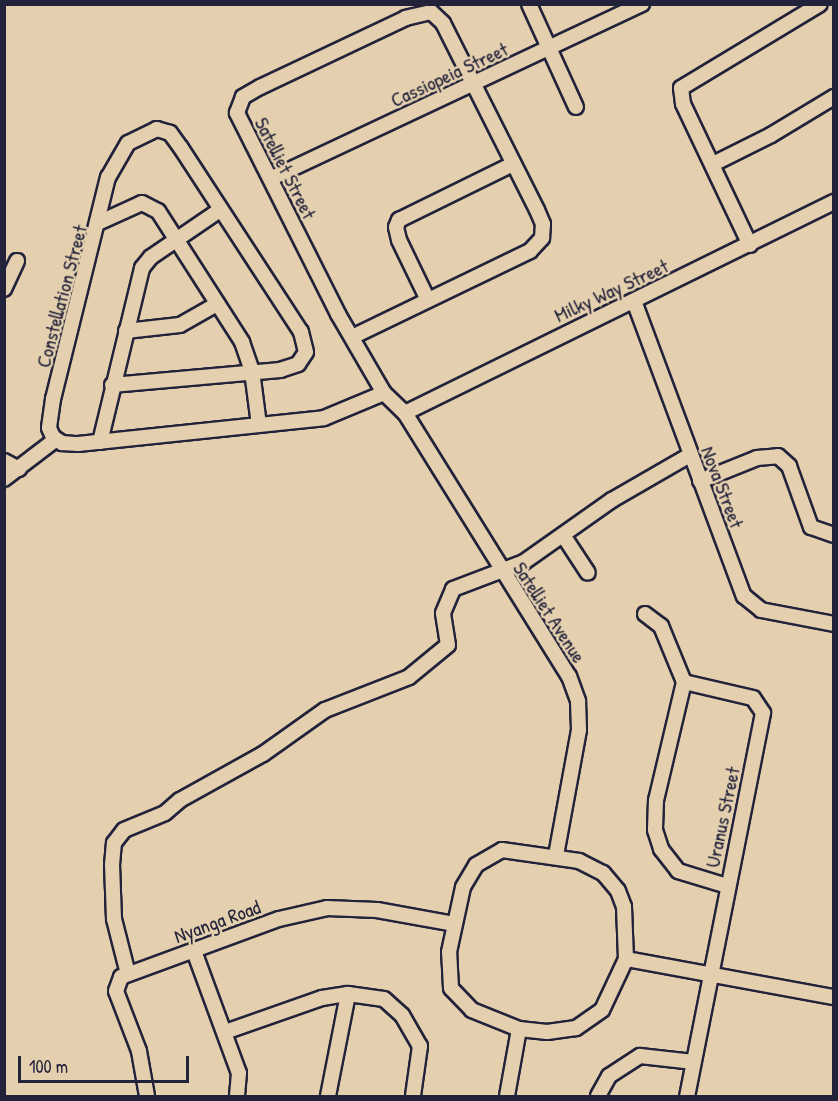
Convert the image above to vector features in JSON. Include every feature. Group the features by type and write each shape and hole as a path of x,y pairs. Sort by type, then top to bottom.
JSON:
{"street":[{"path":"528,4 576,107"},
{"name":"Cassiopeia Street","path":"272,178 472,86 642,4"},
{"path":"750,245 683,104 682,86 820,4"},
{"name":"Satelliet Street","path":"405,413 384,393 352,337 272,178 239,119 237,108 243,97 406,18 427,11 440,18 472,86"},
{"path":"352,337 539,243 543,224 472,86"},
{"path":"713,164 771,135 834,97"},
{"path":"98,223 115,160 128,143 151,130 161,129 173,137 301,332 306,347 305,357 298,364 112,386"},
{"path":"427,298 399,240 399,220 513,164"},
{"name":"Milky Way Street","path":"405,413 834,202"},
{"name":"Constellation Street","path":"55,440 49,428 53,399 98,223 148,203 158,210 178,239 242,342 252,371 259,425"},
{"path":"100,442 142,268 151,257 220,210"},
{"path":"4,289 17,261"},
{"name":"Nova Street","path":"634,301 739,585 750,605 834,624"},
{"path":"126,331 180,325 217,304"},
{"path":"4,479 55,440 67,444 100,442 324,418 384,393"},
{"name":"Satelliet Avenue","path":"405,413 500,570 569,676 578,701 579,730 555,855"},
{"path":"147,1096 139,1051 116,991 118,979 128,974 114,919 112,865 117,836 139,822 165,813 180,800 263,754 325,710 409,677 448,645 443,614 449,592 524,562 649,477 690,455"},
{"path":"700,481 757,458 781,457 788,464 802,494 811,527 834,535"},
{"path":"4,461 19,469"},
{"path":"563,535 588,573"},
{"path":"645,614 661,626 684,682 656,800 655,830 661,849 678,871 727,886"},
{"name":"Uranus Street","path":"684,682 753,698 762,708 687,1096"},
{"path":"502,850 555,855 597,869 615,884 624,907 626,959 608,1002 585,1024 562,1031 519,1029 486,1018 455,995 447,973 454,924 467,876 481,861 502,850"},
{"name":"Nyanga Road","path":"128,974 279,919 327,908 377,910 454,924"},
{"path":"194,951 239,1073 237,1096"},
{"path":"626,959 834,997"},
{"path":"225,1032 321,998 348,994 384,999 402,1015 420,1046 413,1096"},
{"path":"328,1096 348,994"},
{"path":"507,1096 519,1029"},
{"path":"598,1096 609,1076 640,1056 694,1062"}]}
